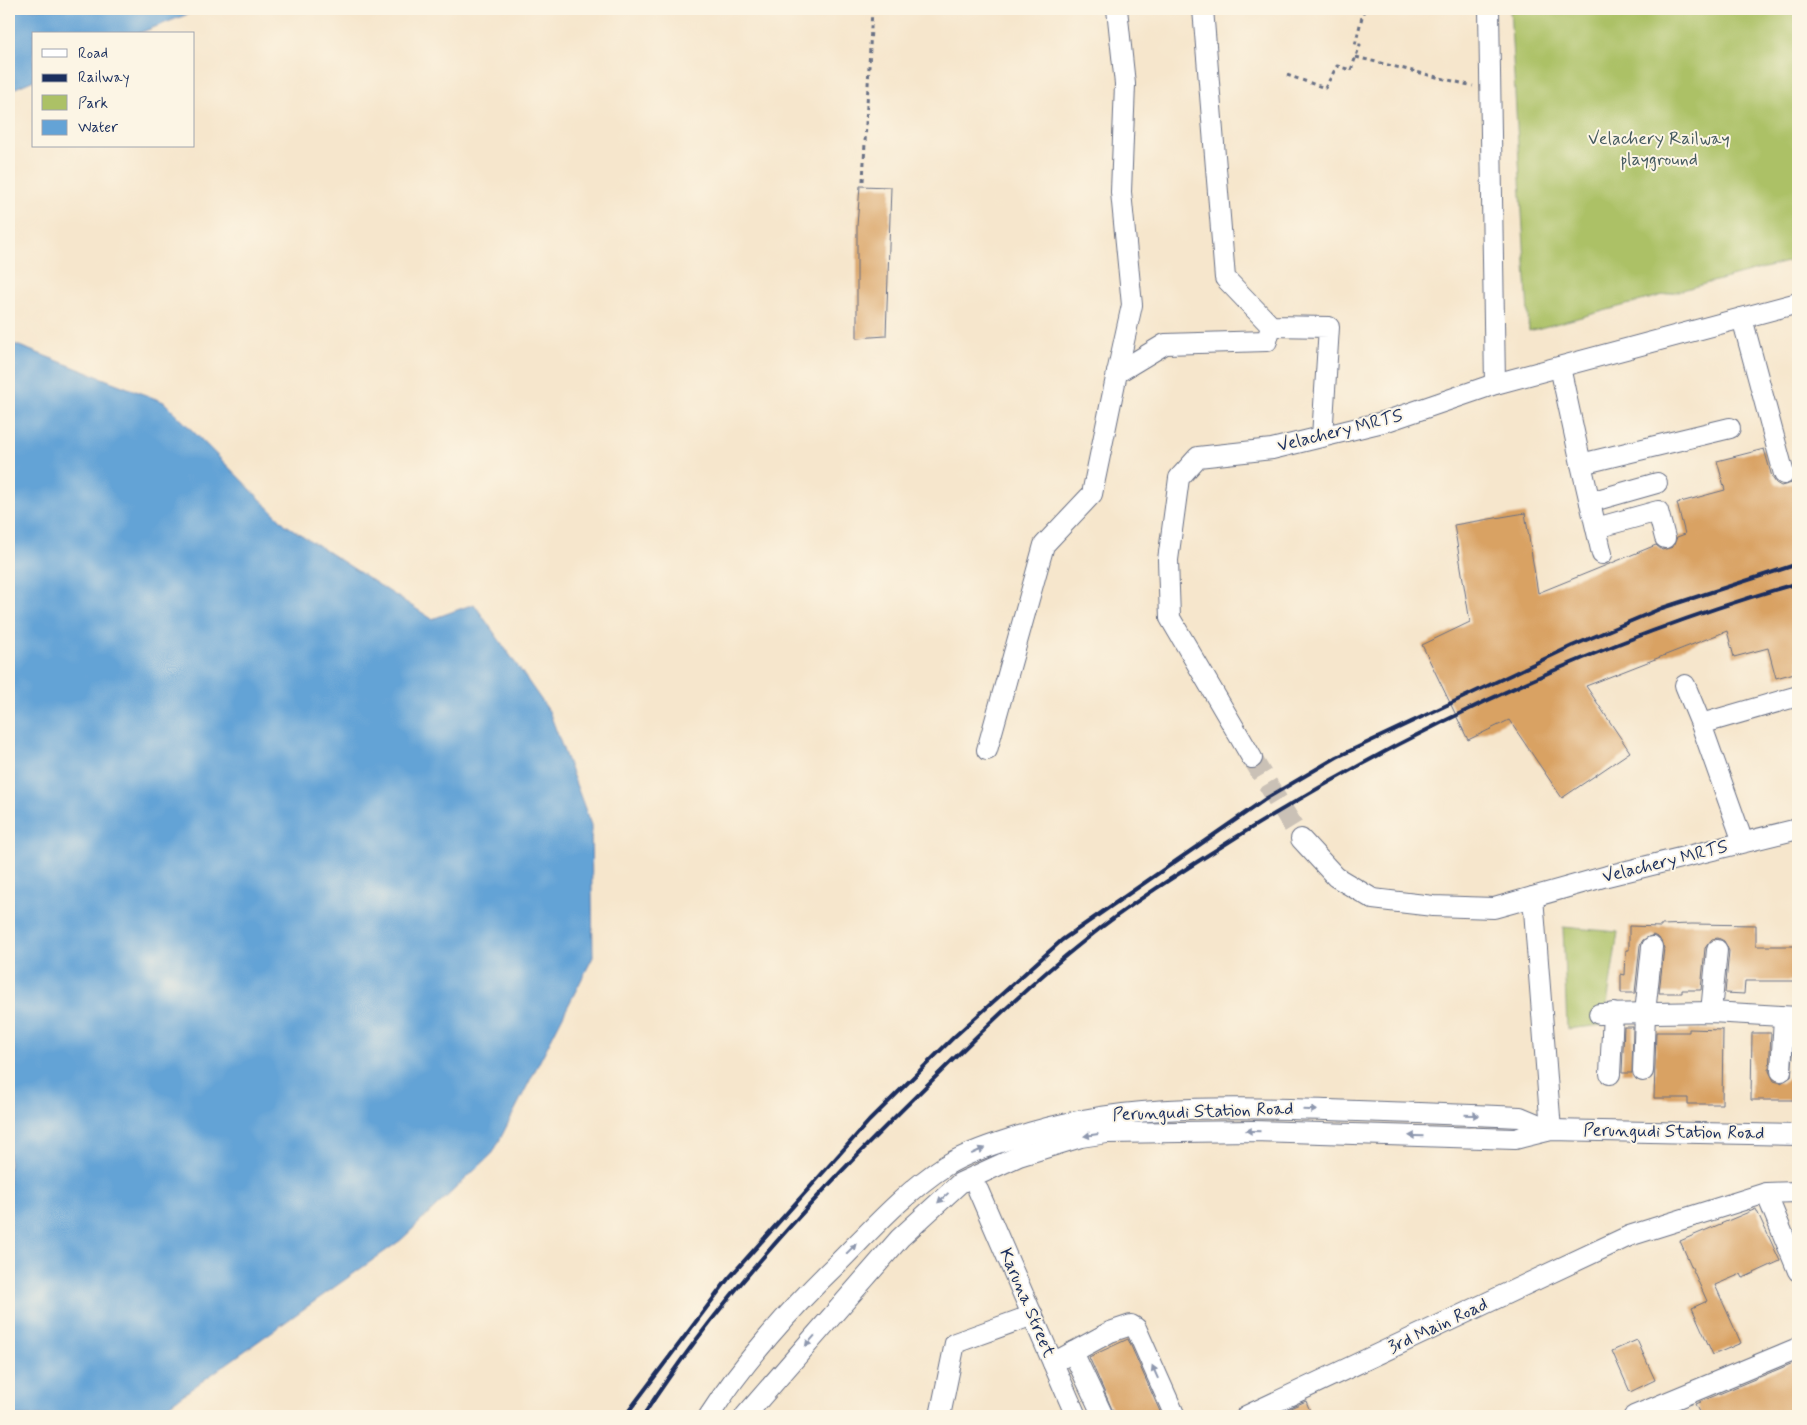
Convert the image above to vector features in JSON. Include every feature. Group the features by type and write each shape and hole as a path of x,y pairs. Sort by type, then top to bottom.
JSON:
{"street":[{"path":"987,750 1044,545 1092,494 1132,305 1122,192 1125,84 1117,9"},
{"path":"1203,9 1225,278 1271,326 1329,326 1322,438"},
{"path":"1490,9 1495,384"},
{"name":"Velachery MRTS","path":"1252,758 1170,618 1168,560 1178,478 1198,457 1272,449 1322,438 1387,421 1495,384 1798,303"},
{"path":"1742,318 1784,474"},
{"path":"1117,373 1165,344 1267,341 1271,326"},
{"path":"1560,367 1602,554"},
{"path":"1581,464 1730,428"},
{"path":"1590,502 1657,483"},
{"path":"1596,528 1658,511 1665,538"},
{"path":"1685,685 1743,842"},
{"path":"1701,724 1798,696"},
{"name":"Velachery MRTS","path":"1301,838 1336,877 1372,899 1433,906 1494,908 1798,829"},
{"path":"1533,897 1551,1130"},
{"path":"1643,1071 1645,1013 1652,947"},
{"path":"1711,1012 1717,950"},
{"path":"1610,1074 1606,1013 1711,1012 1791,1017 1781,1071"},
{"name":"Perungudi Station Road","path":"709,1416 726,1388 816,1284 906,1195 947,1165 989,1146 1037,1129 1096,1115 1164,1109 1260,1108 1520,1117 1551,1130"},
{"name":"Perungudi Station Road","path":"748,1413 900,1238 960,1183 1020,1156 1081,1137 1107,1133 1253,1131 1515,1139 1551,1130 1798,1135"},
{"name":"Karuna Street","path":"978,1190 1076,1416"},
{"name":"3rd Main Road","path":"1246,1416 1629,1236 1766,1193 1798,1192"},
{"path":"1766,1193 1798,1272"},
{"path":"940,1416 955,1343 1033,1315"},
{"path":"1053,1363 1110,1332 1131,1325 1136,1328 1175,1416"},
{"path":"1634,1416 1798,1348"},
{"path":"1073,1352 1103,1416"},
{"path":"1067,1396 1089,1387"}],"path":[{"path":"864,181 872,9"},
{"path":"1287,75 1325,88 1337,66 1351,70 1360,45 1355,45 1364,9"},
{"path":"1356,57 1491,90"}],"green space":[{"name":"Velachery Railway playground","path":"1510,9 1798,9 1798,259 1529,331"},
{"path":"1563,927 1618,932 1604,1025 1567,1029"}],"water":[{"path":"9,9 201,9 142,32 32,32 32,81 9,91"},
{"path":"9,342 164,402 286,525 432,619 474,604 549,711 591,825 593,957 493,1153 401,1240 153,1416 9,1416"}],"building":[{"path":"860,186 891,187 886,336 857,338 857,226"},
{"path":"1764,449 1772,477 1776,483 1781,486 1792,483 1795,478 1795,471 1798,470 1798,672 1776,678 1768,648 1734,657 1727,631 1586,686 1630,752 1562,798 1509,720 1468,740 1422,645 1470,622 1454,525 1525,513 1538,593 1656,545 1662,550 1673,547 1677,537 1685,534 1677,503 1725,490 1717,461"},
{"path":"1661,925 1756,925 1756,946 1798,946 1798,981 1745,981 1744,994 1725,993 1729,951 1724,941 1718,938 1712,939 1705,948 1701,990 1682,990 1682,993 1659,993 1664,948 1659,938 1653,935 1643,940 1640,945 1635,993 1621,993 1621,974 1625,975 1626,950 1629,950 1629,926 1661,927"},
{"path":"1624,1027 1633,1027 1632,1073 1622,1073"},
{"path":"1689,1029 1723,1030 1722,1104 1688,1104 1688,1098 1654,1098 1656,1032 1689,1032"},
{"path":"1752,1033 1771,1033 1769,1071 1774,1081 1781,1083 1791,1077 1795,1034 1798,1034 1798,1100 1751,1100"},
{"path":"1756,1209 1780,1261 1743,1278 1741,1274 1715,1285 1741,1343 1713,1355 1692,1308 1707,1301 1680,1241"},
{"path":"1128,1339 1162,1416 1115,1416 1089,1357"},
{"path":"1637,1340 1655,1380 1630,1392 1612,1351"},
{"path":"1798,1361 1798,1416 1701,1416 1695,1404"},
{"path":"1306,1401 1312,1416 1273,1416"}],"tunnel":[{"path":"1252,758 1301,839"}],"railway":[{"path":"625,1416 728,1279 869,1121 954,1037 1062,940 1267,798 1337,757 1572,646 1662,608 1798,564"},
{"path":"643,1416 670,1375 730,1297 828,1185 1011,1004 1059,961 1120,913 1196,862 1301,798 1438,724 1579,660 1724,606 1798,583"}]}
